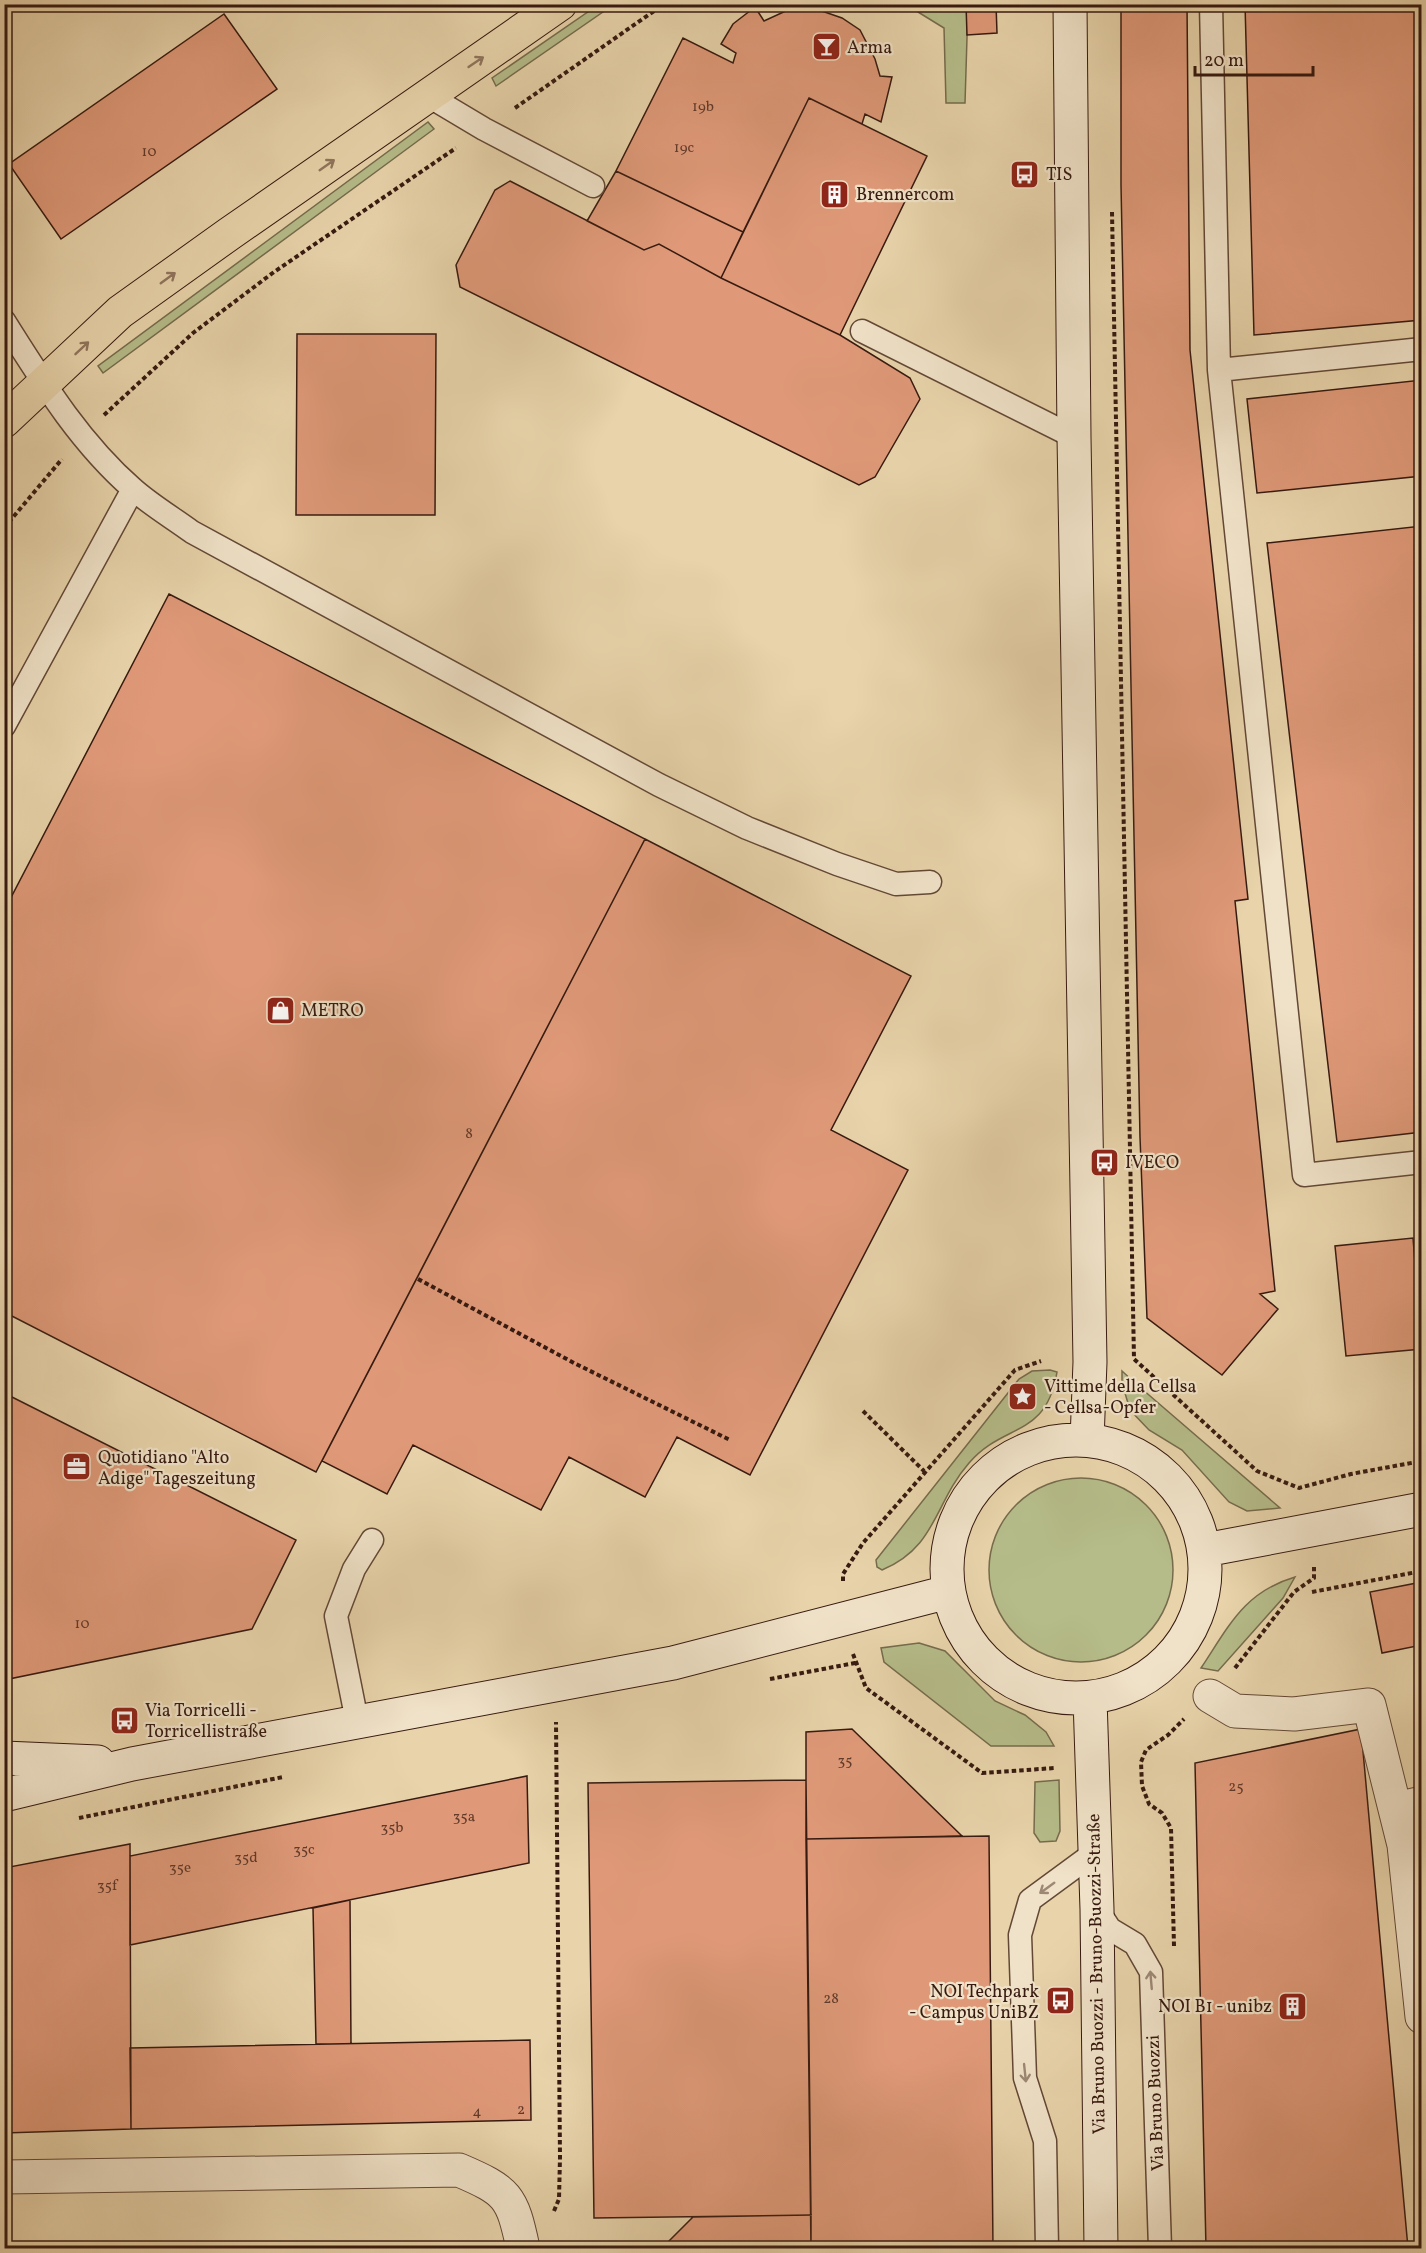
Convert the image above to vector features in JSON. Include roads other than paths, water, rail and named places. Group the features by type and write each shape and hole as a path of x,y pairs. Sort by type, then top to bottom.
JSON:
{"main road":[{"path":"4,421 120,312 560,4"},
{"path":"1070,4 1074,436 1090,1362 1087,1440"},
{"path":"4,403 44,384"},
{"path":"1087,1440 1129,1450 1166,1474 1192,1509 1205,1550 1202,1602 1179,1649 1139,1683 1090,1699 1051,1696 1014,1684 983,1660 960,1628 948,1592 948,1544 966,1501 998,1466 1040,1445 1087,1440"},
{"path":"1205,1550 1422,1509"},
{"path":"4,1796 132,1764 673,1663 948,1592"},
{"path":"1210,1695 1235,1711 1294,1714 1369,1705 1408,1806 1404,1845 1416,1907 1422,2017"},
{"name":"Via Bruno Buozzi - Bruno-Buozzi-Straße","path":"1090,1699 1097,1909 1101,2248"},
{"path":"4,1758 132,1764"},
{"path":"4,1777 132,1764"},
{"path":"4,2177 459,2170 486,2182 505,2194 517,2220 523,2248"}],"lane":[{"path":"1211,4 1219,370 1304,1175 1422,1162"},
{"path":"427,95 484,129 593,186"},
{"path":"4,321 44,384 81,435 133,489 192,532 658,785 747,828 837,864 896,884 930,882"},
{"path":"862,331 1074,436"},
{"path":"1219,370 1422,349"},
{"path":"4,726 133,489"},
{"path":"357,1721 336,1616 354,1569 372,1540"},
{"path":"1047,2248 1045,2141 1025,2078 1020,1935 1030,1900 1094,1853"},
{"name":"Via Bruno Buozzi","path":"1097,1909 1110,1929 1136,1944 1151,1972 1160,2248"}],"place":[{"name":"Arma","path":"826,47"},
{"name":"TIS","path":"1025,174"},
{"name":"Brennercom","path":"835,194"},
{"name":"METRO","path":"280,1010"},
{"name":"IVECO","path":"1104,1162"},
{"name":"Vittime della Cellsa - Cellsa-Opfer","path":"1023,1396"},
{"name":"Quotidiano \"Alto Adige\" Tageszeitung","path":"77,1467"},
{"name":"Via Torricelli - Torricellistraße","path":"124,1720"},
{"name":"NOI Techpark - Campus UniBZ","path":"1060,2001"},
{"name":"NOI B1 - unibz","path":"1293,2006"}]}
